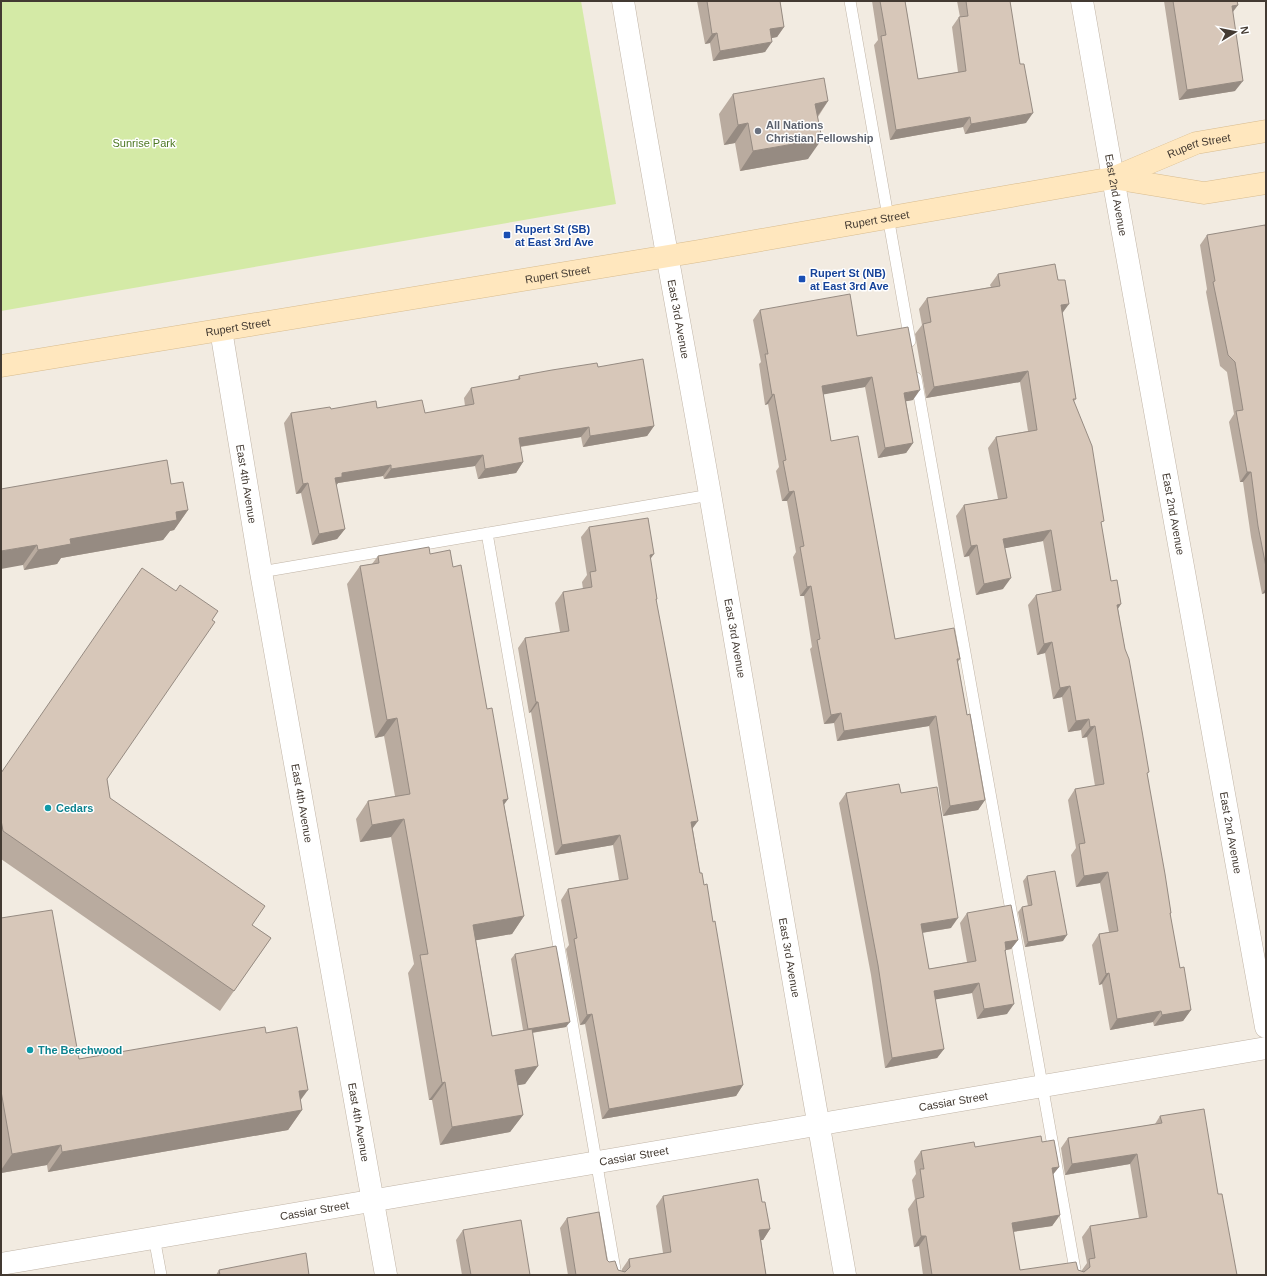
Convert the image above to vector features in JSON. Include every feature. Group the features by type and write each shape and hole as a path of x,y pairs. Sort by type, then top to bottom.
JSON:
{"main road":[{"name":"Rupert Street","path":"1,366 668,256 1112,178 1196,143 1266,132"},
{"name":"Rupert Street","path":"1112,178 1204,193 1266,183"}],"street":[{"name":"East 3rd Avenue","path":"623,1 654,187 668,256 710,495 845,1275"},
{"name":"East 2nd Avenue","path":"1082,1 1112,178 1266,1027"},
{"name":"East 4th Avenue","path":"221,330 261,572 386,1275"},
{"name":"Cassiar Street","path":"1,1264 1266,1048"}],"lane":[{"path":"850,1 912,352"},
{"path":"914,367 1076,1275"},
{"path":"261,572 710,495"},
{"path":"487,533 616,1275"},
{"path":"154,1237 161,1275"}],"green space":[{"name":"Sunrise Park","path":"1,1 581,1 616,204 1,311"}],"building":[{"path":"707,1 780,1 784,27 770,29 772,42 720,51 717,33 712,34"},
{"path":"880,1 905,1 918,79 966,71 959,17 968,16 966,1 1010,1 1020,64 1024,64 1033,113 971,124 970,117 896,130 881,36 886,35"},
{"path":"1173,1 1237,1 1238,5 1232,6 1243,81 1187,90"},
{"path":"824,78 828,101 815,104 822,139 753,151 748,123 738,125 733,94"},
{"path":"1265,225 1266,567 1258,526 1251,472 1247,472 1236,411 1243,410 1235,362 1228,355 1213,282 1215,281 1207,235"},
{"path":"1055,264 1058,280 1065,280 1069,304 1061,305 1076,399 1073,399 1092,446 1104,521 1101,522 1111,581 1117,580 1121,604 1117,605 1125,649 1129,659 1142,731 1149,772 1147,773 1165,874 1170,913 1180,968 1184,967 1191,1010 1162,1015 1161,1011 1117,1019 1109,973 1106,974 1099,934 1118,931 1108,872 1084,876 1079,844 1085,843 1075,789 1104,784 1095,726 1090,727 1089,719 1076,721 1070,686 1060,688 1052,642 1044,644 1036,595 1061,590 1051,530 1003,539 1011,578 984,584 977,545 971,546 964,505 1007,498 996,437 1037,430 1028,371 934,387 923,324 931,322 927,298 1000,286 998,274"},
{"path":"850,294 857,336 908,327 920,390 904,393 913,443 885,448 872,377 822,386 831,441 858,436 895,639 954,628 960,659 957,659 967,715 970,714 985,800 950,806 936,716 844,731 841,713 831,715 817,640 820,639 811,586 807,587 800,547 804,546 794,491 789,492 783,461 786,460 774,394 772,395 765,354 768,354 760,310"},
{"path":"643,359 654,426 590,436 589,427 519,438 523,462 485,469 483,455 391,469 391,465 342,473 342,477 335,478 345,529 319,534 308,483 303,484 291,413 330,407 331,409 376,401 377,408 422,400 425,413 474,404 471,388 520,379 519,376 597,363 598,367"},
{"path":"167,460 171,484 183,482 188,510 176,512 177,520 70,539 71,544 38,550 37,545 1,551 1,489"},
{"path":"648,518 654,554 650,555 656,599 698,821 691,822 700,873 702,873 704,885 707,884 713,922 715,921 743,1085 609,1109 592,1014 587,1015 574,939 577,938 568,889 628,879 620,835 562,845 538,702 536,702 525,638 569,631 563,592 592,587 590,572 596,571 589,527"},
{"path":"429,547 430,554 450,550 453,567 461,565 487,709 492,708 508,799 503,800 524,916 473,925 492,1036 532,1029 538,1066 515,1070 523,1115 452,1127 445,1082 442,1083 420,955 428,954 404,819 372,825 368,801 410,794 397,718 387,720 360,566 379,563 378,556"},
{"name":"Cedars","path":"142,568 176,591 180,585 218,611 212,620 215,622 107,779 110,798 265,906 252,925 271,938 234,991 3,831 1,820 1,773"},
{"path":"899,784 901,793 937,787 958,918 921,924 929,969 976,961 967,913 1011,905 1018,940 1005,942 1014,1004 984,1009 979,983 934,991 944,1049 892,1058 878,965 846,793"},
{"path":"1055,871 1067,935 1028,942 1022,907 1032,905 1027,876"},
{"name":"The Beechwood","path":"52,910 79,1059 265,1027 266,1033 297,1027 308,1090 299,1091 302,1110 62,1152 61,1145 12,1154 1,1091 1,918"},
{"path":"556,946 570,1022 528,1029 515,954"},
{"path":"1204,1109 1218,1194 1222,1194 1237,1275 932,1275 926,1236 921,1236 916,1199 924,1197 920,1169 924,1169 921,1151 974,1142 975,1147 1041,1136 1042,1142 1054,1140 1059,1167 1052,1168 1060,1215 1012,1223 1020,1270 1076,1262 1078,1270 1084,1272 1090,1267 1089,1259 1095,1258 1090,1226 1147,1217 1137,1154 1072,1164 1068,1138 1162,1123 1160,1116"},
{"path":"758,1179 762,1202 765,1202 770,1229 759,1230 766,1275 576,1275 567,1218 599,1212 607,1260 609,1262 615,1261 618,1270 625,1272 630,1267 629,1259 671,1252 663,1196"},
{"path":"521,1220 530,1275 471,1275 463,1230"},
{"path":"306,1253 309,1275 220,1275 219,1270"}],"place":[{"name":"All Nations Christian Fellowship","path":"758,131"},
{"name":"Rupert St (SB) at East 3rd Ave","path":"507,235"},
{"name":"Rupert St (NB) at East 3rd Ave","path":"802,279"},
{"name":"Cedars","path":"48,808"},
{"name":"The Beechwood","path":"30,1050"}]}
